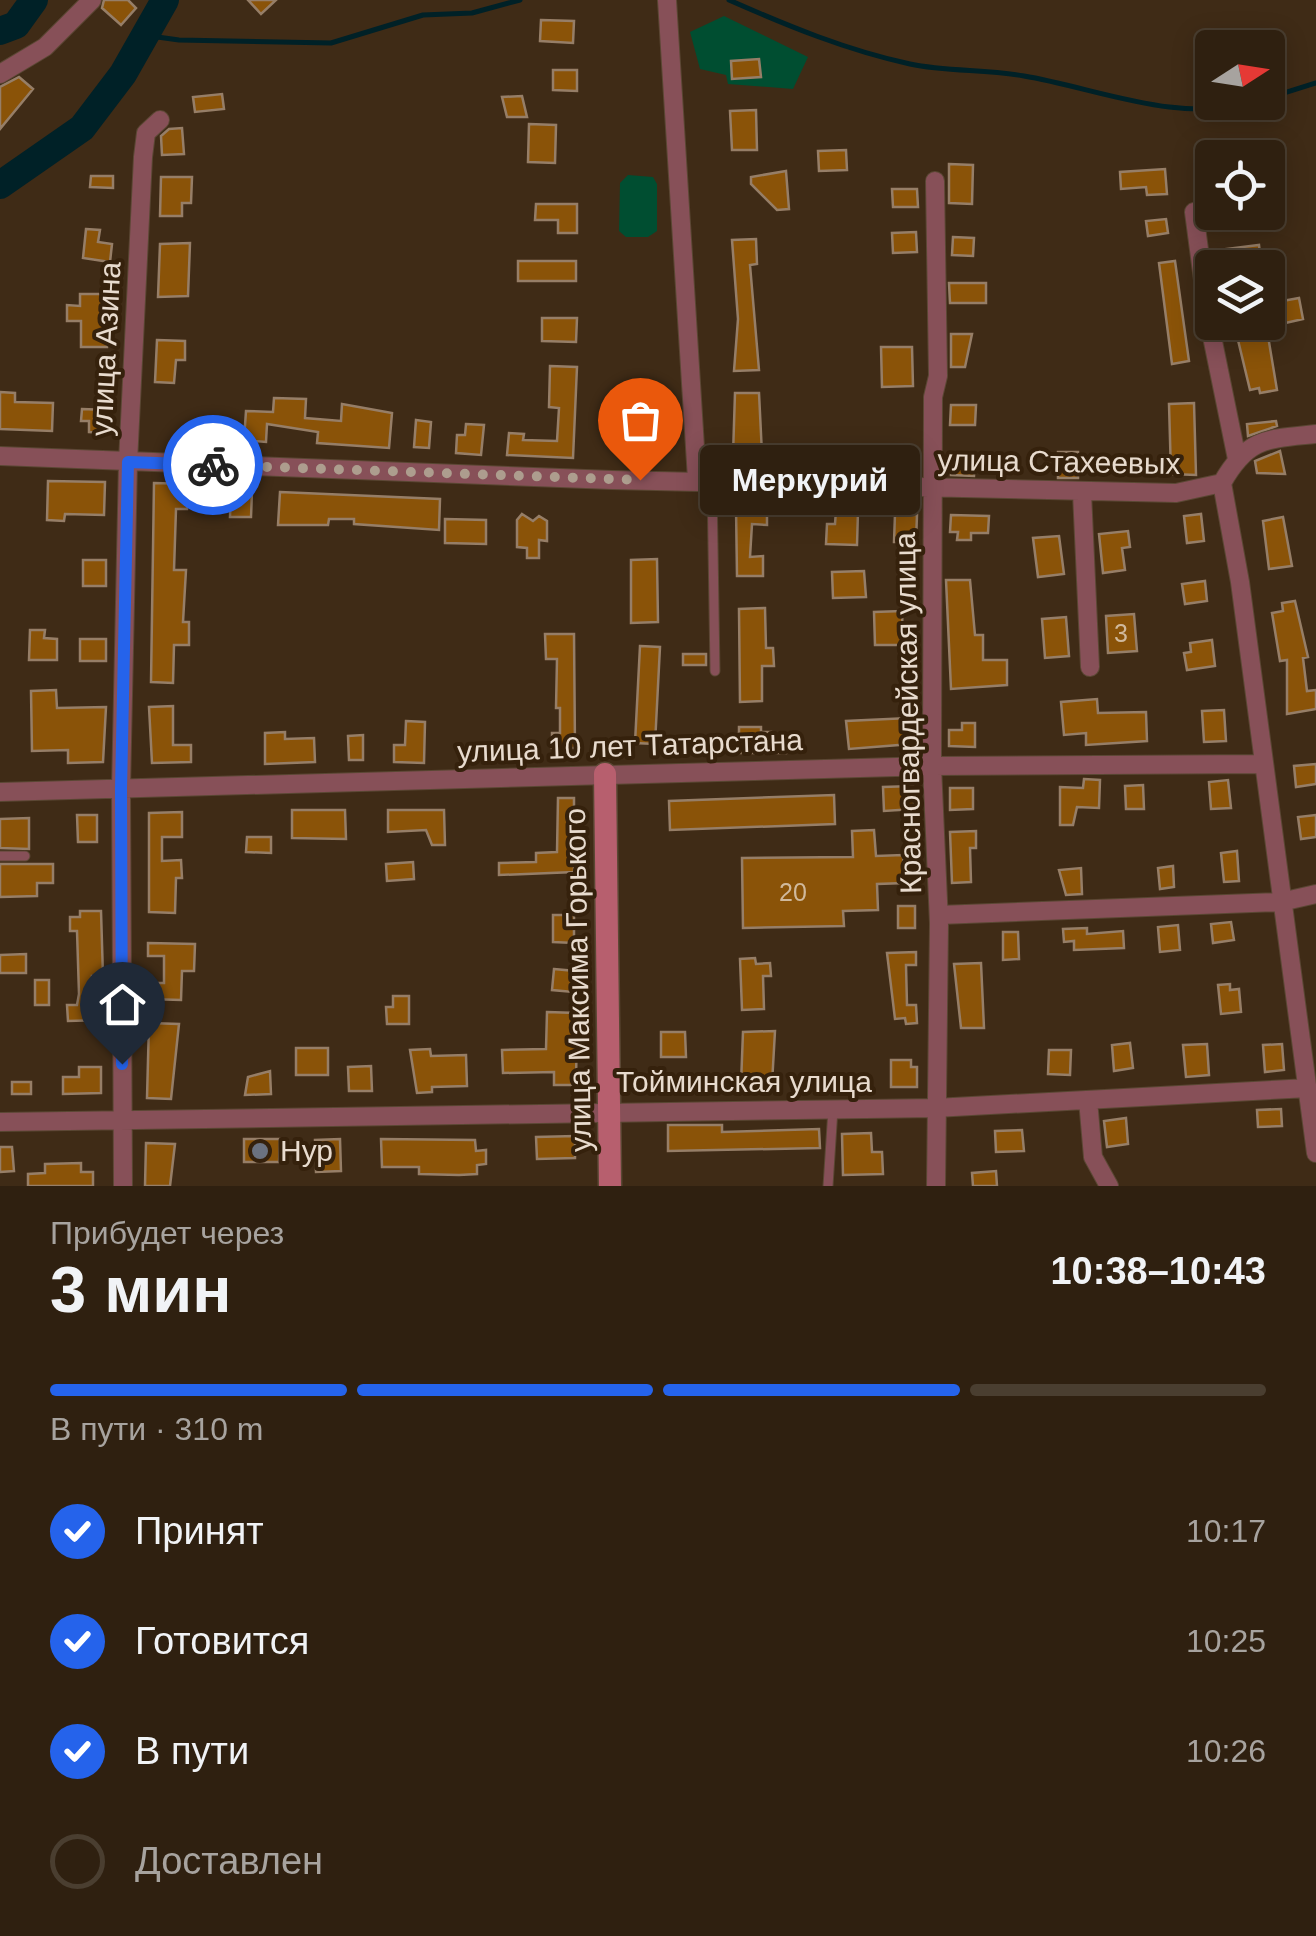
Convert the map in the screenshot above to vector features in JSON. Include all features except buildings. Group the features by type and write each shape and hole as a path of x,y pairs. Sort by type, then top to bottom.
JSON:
{"street":[{"path":"0,74 45,47 92,0"},
{"path":"667,0 704,480"},
{"name":"улица Азина","path":"123,1186 121,789 128,462 143,157 146,133 160,120"},
{"name":"Красногвардейская улица","path":"935,181 938,376 934,397 932,766 938,915 936,1186"},
{"path":"1194,212 1208,317 1237,459 1256,443 1316,434"},
{"name":"улица Стахеевых","path":"0,456 1082,493 1176,493 1222,483 1237,459"},
{"path":"1222,483 1240,582 1316,1152"},
{"path":"1082,493 1090,667"},
{"name":"улица 10 лет Татарстана","path":"0,792 932,766 1262,764"},
{"name":"улица Максима Горького","path":"605,774 610,1186"},
{"path":"938,915 1281,902 1316,894"},
{"name":"Тойминская улица","path":"0,1122 935,1108 1308,1088"},
{"path":"1088,1100 1093,1157 1108,1186"}],"lane":[{"path":"704,480 715,671"},
{"path":"0,856 25,856"},
{"path":"828,1186 833,1109"}],"green space":[{"path":"724,16 808,57 793,89 728,84 726,75 700,69 690,32"},
{"path":"628,175 653,177 657,184 657,231 648,237 626,237 619,231 620,183"}],"waterway":[{"path":"0,31 16,25 34,0"},
{"path":"0,185 82,128 123,74 165,0"},
{"path":"143,35 179,40 331,43 423,15 472,13 520,0"},
{"path":"729,0 863,52 910,64 1024,76 1137,102 1195,109"},
{"path":"1285,93 1316,83"}],"way so far":[{"path":"213,465 640,480"}],"place":[{"name":"Меркурий","path":"640,480"},
{"name":"Нур","path":"260,1151"}],"route":[{"path":"122,1064 121,789 128,462 213,465"}]}
